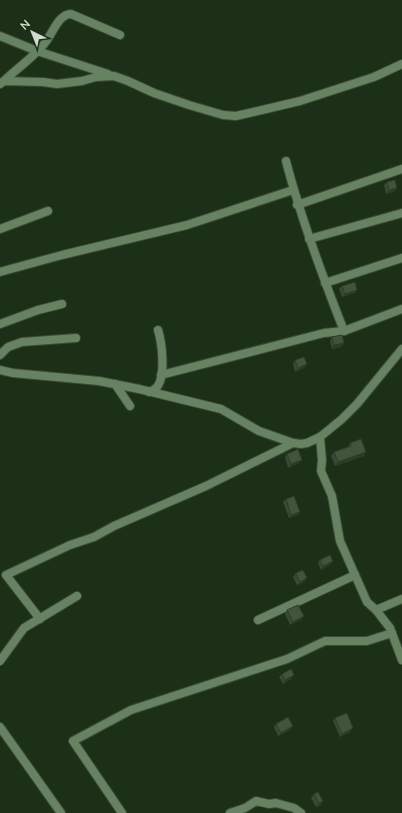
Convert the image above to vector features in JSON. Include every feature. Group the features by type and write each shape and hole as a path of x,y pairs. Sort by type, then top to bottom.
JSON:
{"street":[{"path":"2,82 37,51 47,40 62,16 68,14 120,35"},
{"path":"0,36 37,51 128,81 154,93 189,105 223,115 236,116 300,101 374,77 402,64"},
{"path":"2,82 62,83 82,81 96,77 114,76"},
{"path":"286,161 297,205 344,331"},
{"path":"297,205 402,169"},
{"path":"0,272 62,255 187,225 293,190"},
{"path":"0,229 48,211"},
{"path":"309,239 402,213"},
{"path":"325,283 402,258"},
{"path":"0,324 38,310 62,304"},
{"path":"161,375 324,333 344,331 402,310"},
{"path":"149,392 157,386 161,375 162,355 158,330"},
{"path":"0,355 8,347 22,342 76,338"},
{"path":"0,370 13,373 93,380 222,409 259,431 293,443 307,443 320,437 342,419 357,404 402,349"},
{"path":"115,384 130,406"},
{"path":"320,437 322,476 332,496 340,541 367,602 376,610 387,624 402,660"},
{"path":"40,619 6,575 70,545 94,537 114,526 206,486 293,443"},
{"path":"258,620 355,575"},
{"path":"0,661 24,628 77,596"},
{"path":"376,610 402,599"},
{"path":"122,813 73,741 131,710 287,660 325,641 367,641 392,633"},
{"path":"0,727 61,813"},
{"path":"230,813 245,808 256,801 288,806 297,809 301,813"}],"building":[{"path":"395,180 397,188 389,190 387,182"},
{"path":"355,282 357,290 345,294 342,286"},
{"path":"342,335 344,343 334,345 332,337"},
{"path":"304,357 307,364 298,368 295,360"},
{"path":"361,439 366,452 338,462 334,452 351,446 350,443"},
{"path":"298,449 302,460 291,464 287,454"},
{"path":"294,496 300,512 291,515 286,499"},
{"path":"330,555 333,561 323,566 320,560"},
{"path":"303,570 307,578 300,582 296,573"},
{"path":"298,605 304,616 293,622 287,610"},
{"path":"291,669 294,675 285,680 282,674"},
{"path":"347,713 353,728 342,734 335,718"},
{"path":"288,717 293,726 281,733 276,724"},
{"path":"318,792 323,801 319,803 314,794"}]}
